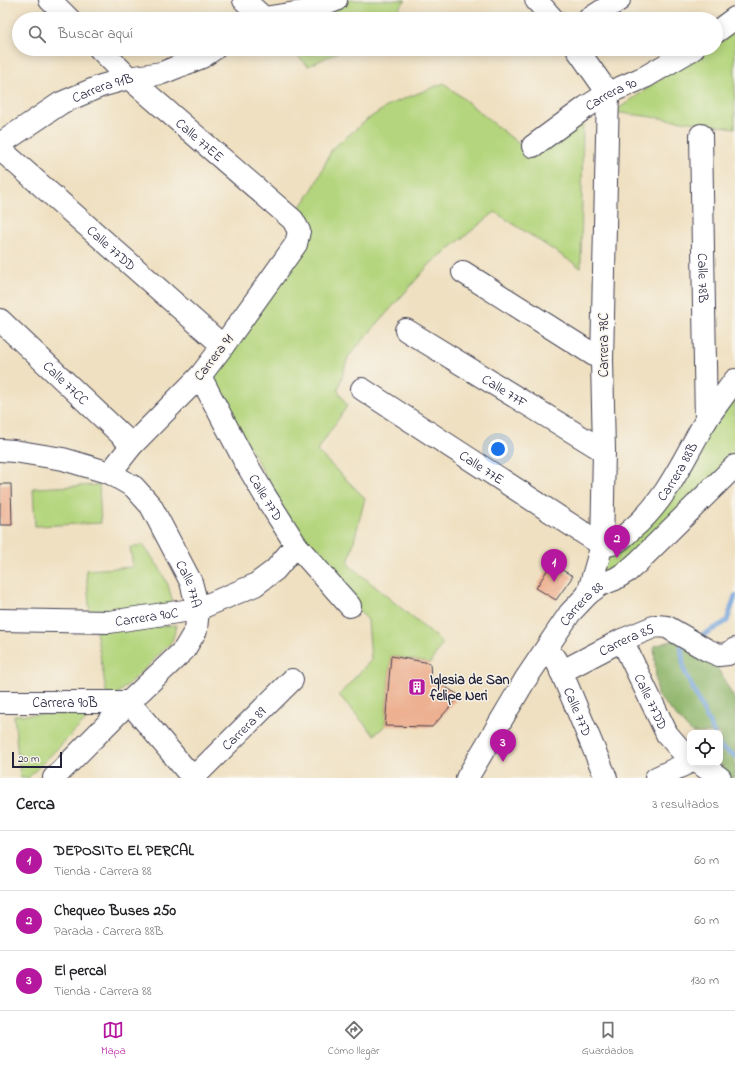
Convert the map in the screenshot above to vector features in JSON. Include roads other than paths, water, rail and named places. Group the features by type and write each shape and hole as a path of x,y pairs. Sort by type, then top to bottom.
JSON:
{"street":[{"path":"50,0 62,12"},
{"path":"244,0 256,12"},
{"path":"271,12 285,0"},
{"path":"298,12 336,0"},
{"path":"536,0 547,12"},
{"path":"600,12 619,0"},
{"path":"723,27 735,18"},
{"name":"Calle 77EE","path":"107,56 129,78 293,220 299,231"},
{"name":"Carrera 91B","path":"0,144 61,103 101,86 129,78 162,73 204,56"},
{"path":"582,56 608,93"},
{"name":"Carrera 90","path":"533,146 586,107 608,93 645,77 681,56"},
{"name":"Carrera 78C","path":"588,594 602,545 604,451 602,360 608,93"},
{"name":"Calle 78B","path":"701,135 706,421"},
{"name":"Calle 77DD","path":"0,149 223,346"},
{"name":"Carrera 91","path":"110,473 132,445 200,376 296,244 299,231"},
{"path":"463,272 602,360"},
{"name":"Calle 77CC","path":"0,320 132,445"},
{"name":"Calle 77F","path":"406,330 604,451"},
{"name":"Calle 77D","path":"200,376 243,458 296,545 350,606"},
{"name":"Carrera 88B","path":"602,545 612,544 622,538 649,513 660,500 706,421 735,380"},
{"name":"Calle 77E","path":"362,389 602,545"},
{"name":"Calle 77A","path":"0,450 63,459 110,473 134,487 151,506 191,582 198,609 196,630 184,650 129,702 54,778"},
{"name":"Carrera 88","path":"467,778 525,680 570,613 588,594 628,571 735,466"},
{"name":"Carrera 90C","path":"0,620 110,622 198,609 255,585 275,570 296,545"},
{"name":"Carrera 85","path":"561,672 622,640 656,626 667,627 707,650 719,655 728,654 735,649"},
{"name":"Calle 77DD","path":"622,640 667,734 680,750 687,755"},
{"name":"Calle 77D","path":"549,645 606,778"},
{"name":"Carrera 89","path":"129,702 186,770 192,773 199,772 292,680"},
{"name":"Carrera 90B","path":"0,702 129,702"},
{"path":"656,778 687,763"},
{"path":"703,766 720,778"}],"waterway":[{"path":"698,638 727,621 735,596"},
{"path":"686,644 681,647 684,670 713,730"},
{"path":"723,749 735,756"}],"place":[{"name":"Chequeo Buses 250","path":"617,558"},
{"name":"DEPOSITO EL PERCAL","path":"554,582"},
{"name":"Iglesia de San felipe Neri","path":"417,687"},
{"name":"El percal","path":"503,762"}]}
